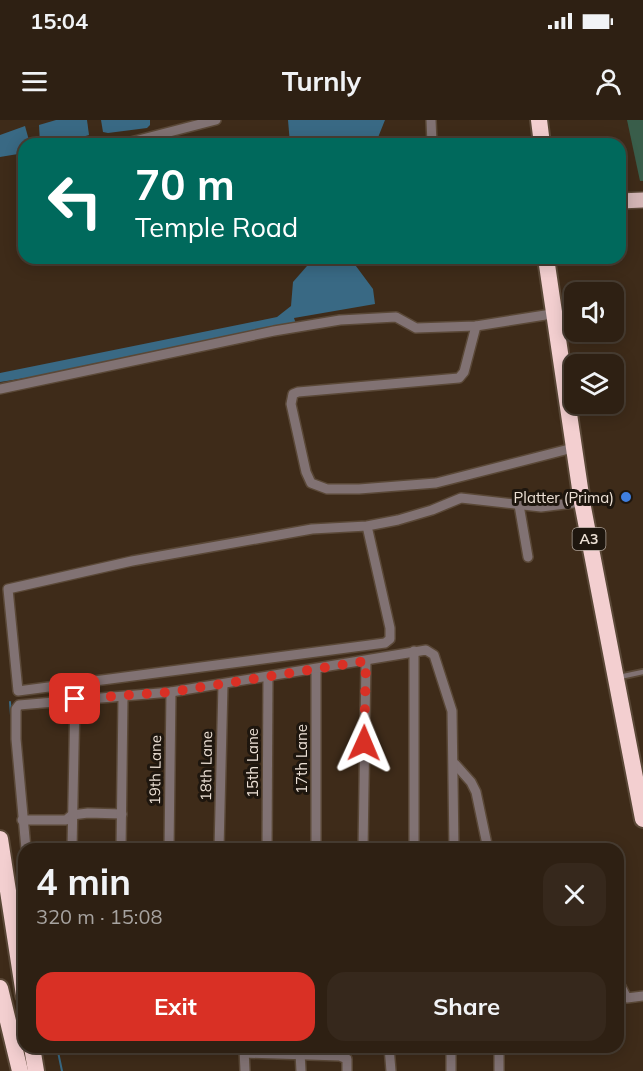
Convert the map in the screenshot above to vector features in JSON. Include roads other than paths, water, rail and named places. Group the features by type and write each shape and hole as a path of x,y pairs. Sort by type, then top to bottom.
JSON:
{"highway":[{"path":"530,120 532,138"},
{"path":"539,120 541,138"},
{"name":"A3","path":"547,264 643,778"},
{"name":"A3","path":"555,264 557,314 573,448 643,819"},
{"path":"0,839 18,955"},
{"path":"0,988 20,1071"},
{"path":"33,1053 36,1071"}],"main road":[{"path":"626,201 643,200"}],"street":[{"path":"146,138 216,120"},
{"path":"431,120 432,138"},
{"path":"0,390 274,331 340,320 396,317 416,328 476,326 557,314"},
{"path":"476,326 464,372 459,378 310,390 293,394 291,404 306,472 311,483 327,489 436,483 573,448"},
{"path":"367,526 390,628 390,639 385,643 18,691 8,589 132,561 312,529 367,526 432,510 461,498 541,507 582,502"},
{"path":"519,505 528,557"},
{"path":"25,843 16,709 19,705 171,692 426,650 434,655 452,711 455,764 454,843"},
{"path":"414,651 414,843"},
{"path":"363,843 366,661"},
{"name":"17th Lane","path":"316,669 316,843"},
{"name":"15th Lane","path":"267,843 268,677"},
{"name":"18th Lane","path":"219,843 223,684"},
{"name":"19th Lane","path":"169,843 171,692"},
{"path":"121,843 123,697"},
{"path":"72,843 75,699"},
{"path":"455,764 471,782 476,792 487,843"},
{"path":"22,820 66,820 72,815 122,814"},
{"path":"624,992 627,998 643,996"},
{"path":"244,1053 245,1071"},
{"path":"300,1071 300,1053 340,1056 347,1059 347,1071"},
{"path":"390,1053 391,1071"},
{"path":"451,1053 451,1071"},
{"path":"499,1053 499,1071"}],"lane":[{"path":"624,676 643,672"}],"water":[{"path":"56,120 87,120 89,135 79,138 40,138 39,125"},
{"path":"101,120 150,120 150,125 147,128 108,133 103,132"},
{"path":"288,120 385,120 378,138 290,138"},
{"path":"25,126 28,138 18,138 18,154 0,157 0,135"},
{"path":"309,264 354,264 373,289 375,304 294,318 296,324 70,371 0,382 0,373 277,317 291,306 293,282"}],"waterway":[{"path":"10,702 12,729"},
{"path":"58,1053 62,1071"}],"place":[{"name":"Platter (Prima)","path":"626,497"}]}
